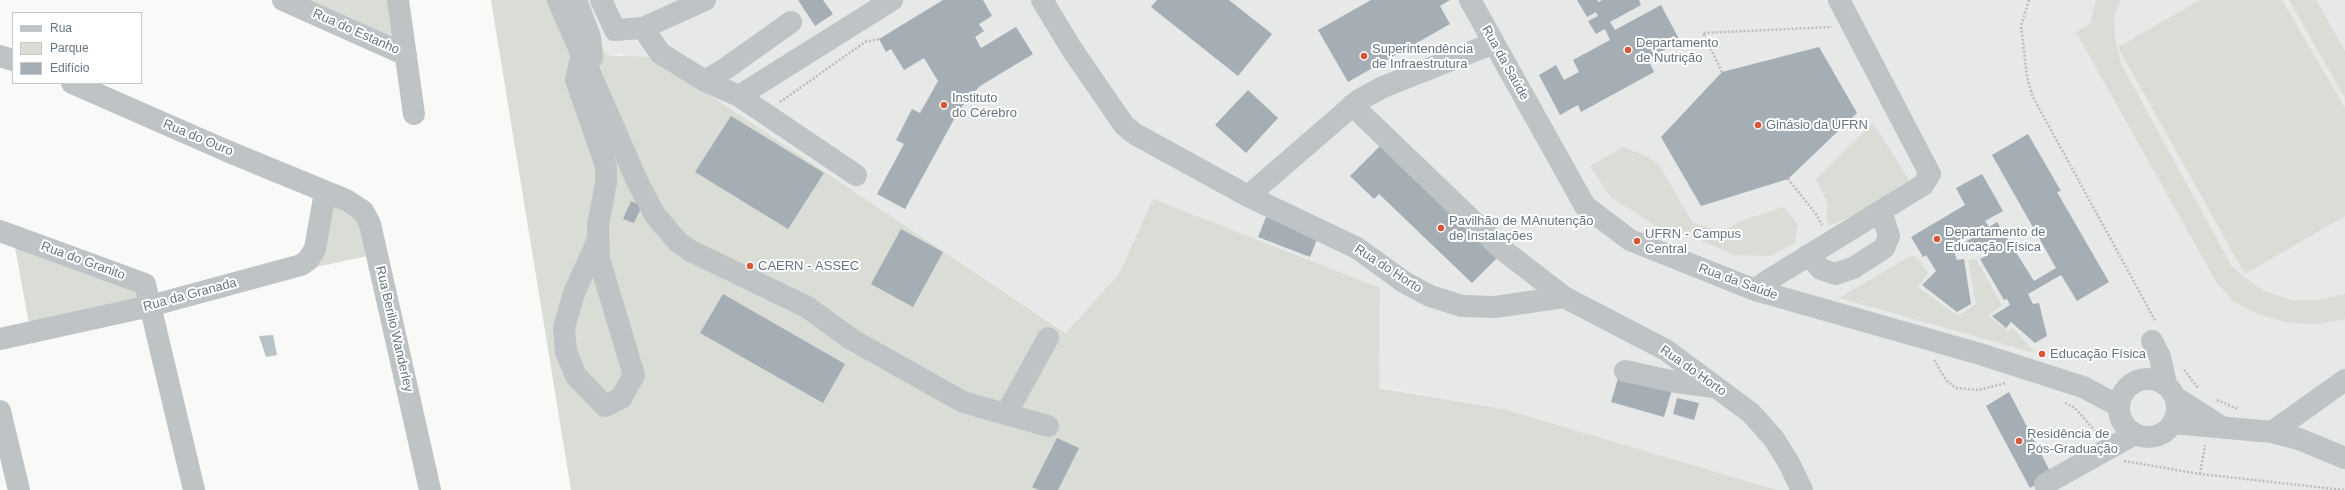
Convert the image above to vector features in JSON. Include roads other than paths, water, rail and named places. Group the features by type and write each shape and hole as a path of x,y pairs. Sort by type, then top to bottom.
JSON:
{"street":[{"name":"Rua do Estanho","path":"283,0 406,55"},
{"path":"398,0 414,114"},
{"path":"558,0 587,55 594,79 638,183 655,215 678,242 691,251 807,307 851,339 963,402 1048,426"},
{"path":"576,0 590,37 587,55 578,68 576,80 606,166 606,182 598,225 597,242 604,280 634,375 621,398 605,406 576,376 566,352 564,328 574,293 597,242"},
{"path":"601,0 615,30 643,28 705,0"},
{"path":"739,96 892,0"},
{"name":"Rua do Horto","path":"1042,0 1073,51 1124,125 1135,134 1248,196 1357,248 1404,282 1430,296 1462,306 1495,307 1564,297 1666,350 1751,413 1774,440 1789,463 1802,490"},
{"name":"Rua da Saúde","path":"1470,0 1585,206 1630,240 1755,290 1980,354 2083,387 2119,406"},
{"path":"1755,290 1808,255 1923,185 1930,174 1839,0"},
{"path":"704,81 725,69 791,22"},
{"path":"643,28 660,53 704,81 739,96 856,175"},
{"path":"1248,196 1352,105 1383,87 1494,43"},
{"path":"0,56 12,60"},
{"name":"Rua do Ouro","path":"74,84 325,192"},
{"path":"1352,105 1503,250 1564,297"},
{"name":"Rua da Granada","path":"0,339 150,306 303,264 314,249 325,192"},
{"name":"Rua Berilio Wanderley","path":"325,192 357,206 364,211 369,220 430,490"},
{"path":"1808,255 1821,268 1835,274 1853,268 1884,248 1889,236 1881,211"},
{"name":"Rua do Granito","path":"0,231 145,284 150,306"},
{"path":"150,306 194,490"},
{"path":"2130,385 2121,398 2119,406 2123,422 2135,434 2144,437 2160,435 2173,423 2178,406 2160,357 2155,333"},
{"path":"1006,414 1048,338"},
{"path":"1625,371 1676,382 1715,387"},
{"name":"Rua da Saúde","path":"2083,387 2130,385 2144,379 2154,379 2224,428"},
{"path":"2272,432 2345,380"},
{"path":"2299,439 2311,404"},
{"path":"0,411 19,490"},
{"name":"Rua da Saúde","path":"2173,423 2272,432 2299,439 2345,458"},
{"path":"2046,484 2135,434"}],"place":[{"name":"Departamento de Nutrição","path":"1628,50"},
{"name":"Superintendência de Infraestrutura","path":"1364,56"},
{"name":"Instituto do Cérebro","path":"944,105"},
{"name":"Ginásio da UFRN","path":"1758,125"},
{"name":"Pavilhão de MAnutenção de Instalações","path":"1441,228"},
{"name":"Departamento de Educação Física","path":"1937,239"},
{"name":"UFRN - Campus Central","path":"1637,241"},
{"name":"CAERN - ASSEC","path":"750,266"},
{"name":"Educação Física","path":"2042,354"},
{"name":"Residência de Pós-Graduação","path":"2019,441"}]}
